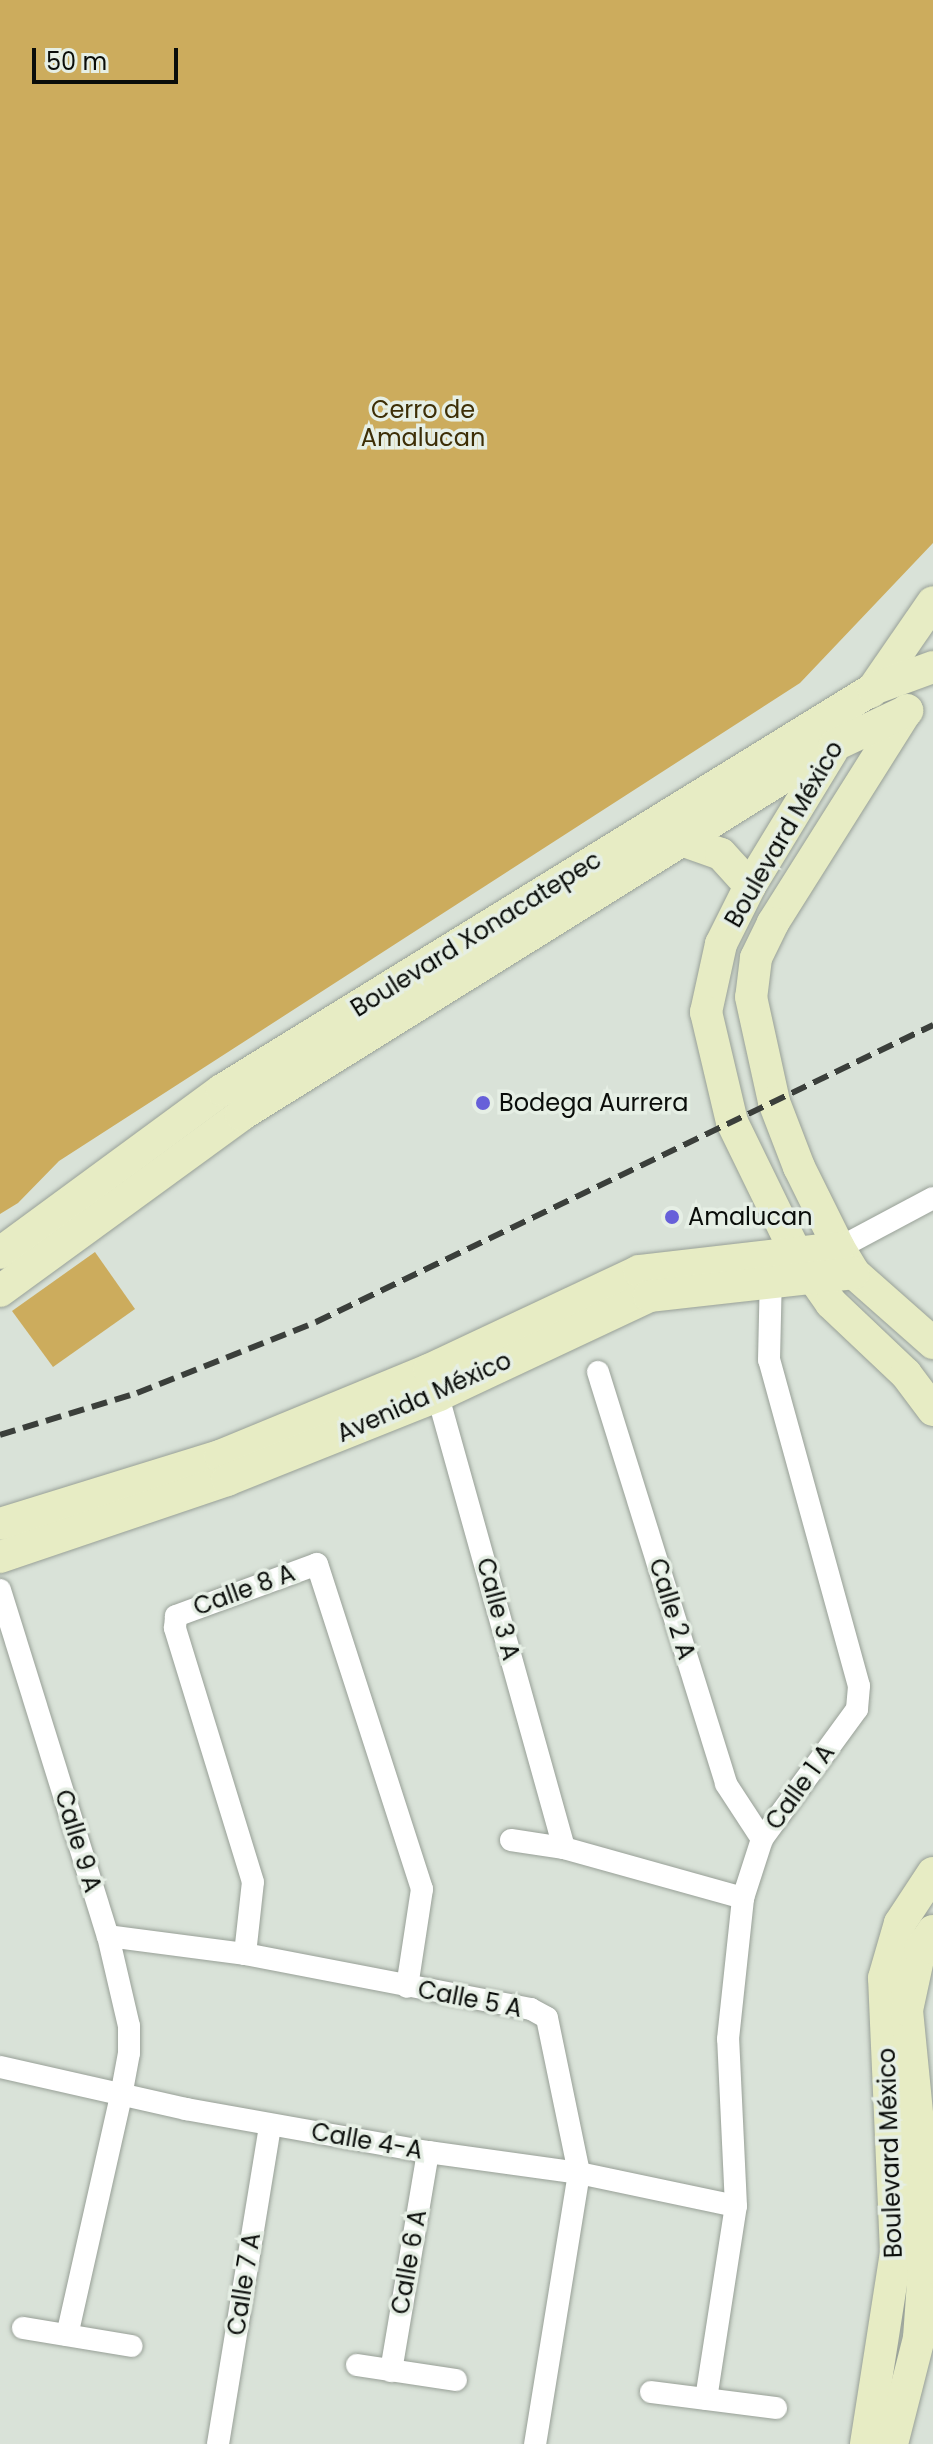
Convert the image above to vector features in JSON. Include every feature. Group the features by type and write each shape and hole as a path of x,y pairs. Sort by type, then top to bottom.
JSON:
{"street":[{"name":"Boulevard Xonacatepec","path":"0,1253 222,1090 873,689 933,602"},
{"path":"873,689 933,670"},
{"path":"907,711 933,670"},
{"name":"Boulevard México","path":"873,689 835,745 750,886 721,944 706,1012 732,1122 787,1268 831,1303 906,1374 933,1410"},
{"name":"Boulevard Xonacatepec","path":"0,1291 241,1115 835,745 907,711"},
{"name":"Boulevard México","path":"907,711 773,923 756,958 751,997 774,1102 799,1167 846,1260 933,1343"},
{"path":"681,840 721,854 750,886"},
{"path":"846,1260 933,1198"},
{"name":"Avenida México","path":"0,1557 227,1480 434,1383 649,1296 787,1268 846,1260"},
{"name":"Calle 1 A","path":"706,2399 736,2206 728,2039 743,1898 762,1839 857,1709 859,1686 769,1360 787,1268"},
{"name":"Calle 2 A","path":"598,1372 726,1784 762,1839"},
{"name":"Avenida México","path":"0,1524 220,1456 434,1383"},
{"name":"Calle 3 A","path":"434,1383 564,1848"},
{"name":"Calle 8 A","path":"245,1954 253,1882 175,1628 176,1616 317,1564 422,1889 407,1987"},
{"name":"Calle 9 A","path":"0,1590 108,1936 129,2026 129,2053 121,2096 67,2335"},
{"path":"511,1840 564,1848 743,1898"},
{"name":"Boulevard México","path":"866,2444 896,2252 884,1978 900,1923 933,1873"},
{"name":"Boulevard México","path":"892,2444 919,2338 924,2269 921,2153 907,2010 920,1950 933,1931"},
{"name":"Calle 5 A","path":"108,1936 245,1954 531,2009 547,2018 579,2173 535,2444"},
{"name":"Calle 4-A","path":"0,2067 121,2096 270,2125 428,2152 579,2173 736,2206"},
{"name":"Calle 7 A","path":"218,2444 270,2125"},
{"name":"Calle 6 A","path":"391,2371 428,2152"},
{"path":"23,2328 132,2346"},
{"path":"357,2365 456,2380"},
{"path":"651,2392 776,2408"}],"green space":[{"name":"Cerro de Amalucan","path":"0,0 933,0 933,543 800,683 59,1161 18,1203 0,1214"},
{"path":"95,1252 135,1309 53,1367 12,1311"}],"railway":[{"path":"0,1435 137,1393 316,1322 933,1025"}],"place":[{"name":"Bodega Aurrera","path":"483,1103"},
{"name":"Amalucan","path":"672,1217"}]}
